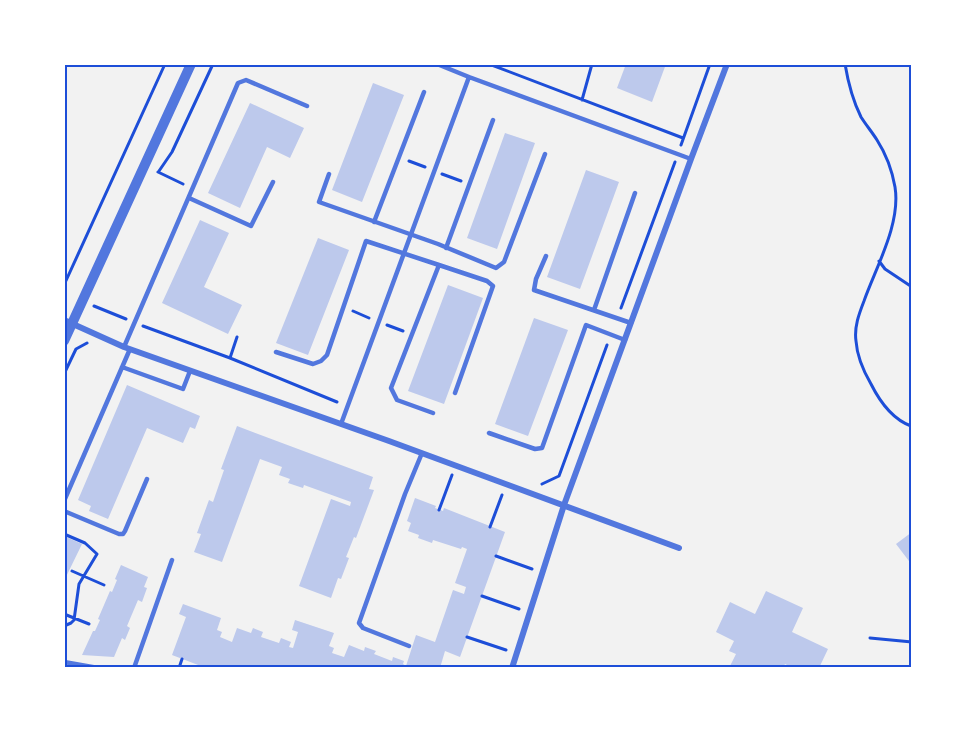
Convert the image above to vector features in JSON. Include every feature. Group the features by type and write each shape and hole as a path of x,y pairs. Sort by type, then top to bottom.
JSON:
{"street":[{"path":"64,341 69,322 191,64"},
{"path":"512,668 564,505 727,64"},
{"path":"69,322 127,348 422,453 680,549"}],"lane":[{"path":"437,64 691,159"},
{"path":"341,424 469,77"},
{"path":"64,501 122,367 134,323 238,83 246,80 307,106"},
{"path":"374,222 424,92"},
{"path":"446,248 493,120"},
{"path":"329,174 319,202 496,268 504,262 544,154"},
{"path":"189,198 251,226 273,182"},
{"path":"594,310 635,193"},
{"path":"276,352 313,364 321,361 327,355 366,241 487,281 493,286 455,393"},
{"path":"546,256 534,290 631,323"},
{"path":"433,413 397,400 391,388 439,266"},
{"path":"489,434 535,449 542,448 586,325 625,340"},
{"path":"122,367 183,390 190,371"},
{"path":"409,646 363,628 360,620 422,453"},
{"path":"64,511 123,534 147,479"},
{"path":"135,668 136,659 172,560"},
{"path":"64,662 98,668"}],"path":[{"path":"64,285 165,64"},
{"path":"154,178 172,152 213,64"},
{"path":"489,64 683,138"},
{"path":"582,100 592,64"},
{"path":"617,318 710,64"},
{"path":"845,64 848,83 861,117 877,140 890,166 895,189 895,213 856,321 856,341 861,361 878,398 900,422 911,426"},
{"path":"158,172 186,185"},
{"path":"879,261 885,269 912,287"},
{"path":"64,374 76,349 86,344 92,332 95,325 92,313 94,306 347,406"},
{"path":"539,486 559,476 611,335"},
{"path":"230,358 237,337"},
{"path":"439,510 452,474"},
{"path":"490,527 503,494"},
{"path":"64,534 85,543 97,554 79,584 74,618 71,623 64,626"},
{"path":"496,556 534,570"},
{"path":"72,571 104,585"},
{"path":"482,596 521,610"},
{"path":"64,614 89,624"},
{"path":"467,637 508,650 510,644"},
{"path":"870,638 912,642"},
{"path":"179,668 182,659"}],"building":[{"path":"626,64 666,64 652,102 617,88"},
{"path":"373,83 404,95 362,202 332,190"},
{"path":"250,103 304,128 290,158 267,147 240,208 208,193"},
{"path":"505,133 535,143 497,249 467,238"},
{"path":"586,170 619,182 580,289 547,277"},
{"path":"200,220 229,233 204,287 242,305 228,334 162,303"},
{"path":"318,238 349,250 308,355 276,343"},
{"path":"448,285 483,298 444,404 408,391"},
{"path":"534,318 568,330 528,436 495,424"},
{"path":"127,385 200,416 195,429 190,427 183,443 147,428 108,519 89,511 91,506 78,500"},
{"path":"237,426 373,477 369,489 374,490 356,538 354,537 346,557 349,558 341,579 338,578 331,598 299,586 331,499 350,506 351,502 304,485 303,488 288,483 290,479 279,475 282,467 260,459 222,562 194,552 201,534 197,533 209,500 213,502 224,470 221,469"},
{"path":"415,498 436,506 435,508 443,511 444,508 505,532 460,657 445,651 440,668 206,668 172,655 186,617 179,614 183,604 221,618 217,630 222,632 220,637 232,642 237,628 251,633 253,628 263,632 261,637 279,643 281,638 291,642 289,647 293,648 298,632 292,630 295,620 334,633 329,646 334,648 332,653 344,657 349,645 364,651 365,647 376,651 374,654 392,661 393,657 404,661 403,664 406,666 416,635 435,642 453,590 464,594 466,587 455,583 467,549 433,540 432,543 408,531 411,523 407,521"},
{"path":"912,532 912,565 896,544"},
{"path":"64,536 82,544 64,581"},
{"path":"121,565 148,577 142,602 138,600 127,626 130,628 125,640 122,638 114,657 82,655 100,620 98,619 110,591 112,592"},
{"path":"766,591 803,608 792,632 828,649 819,668 793,668 785,664 783,668 729,668 736,654 729,651 734,641 716,632 730,602 755,614"}]}
